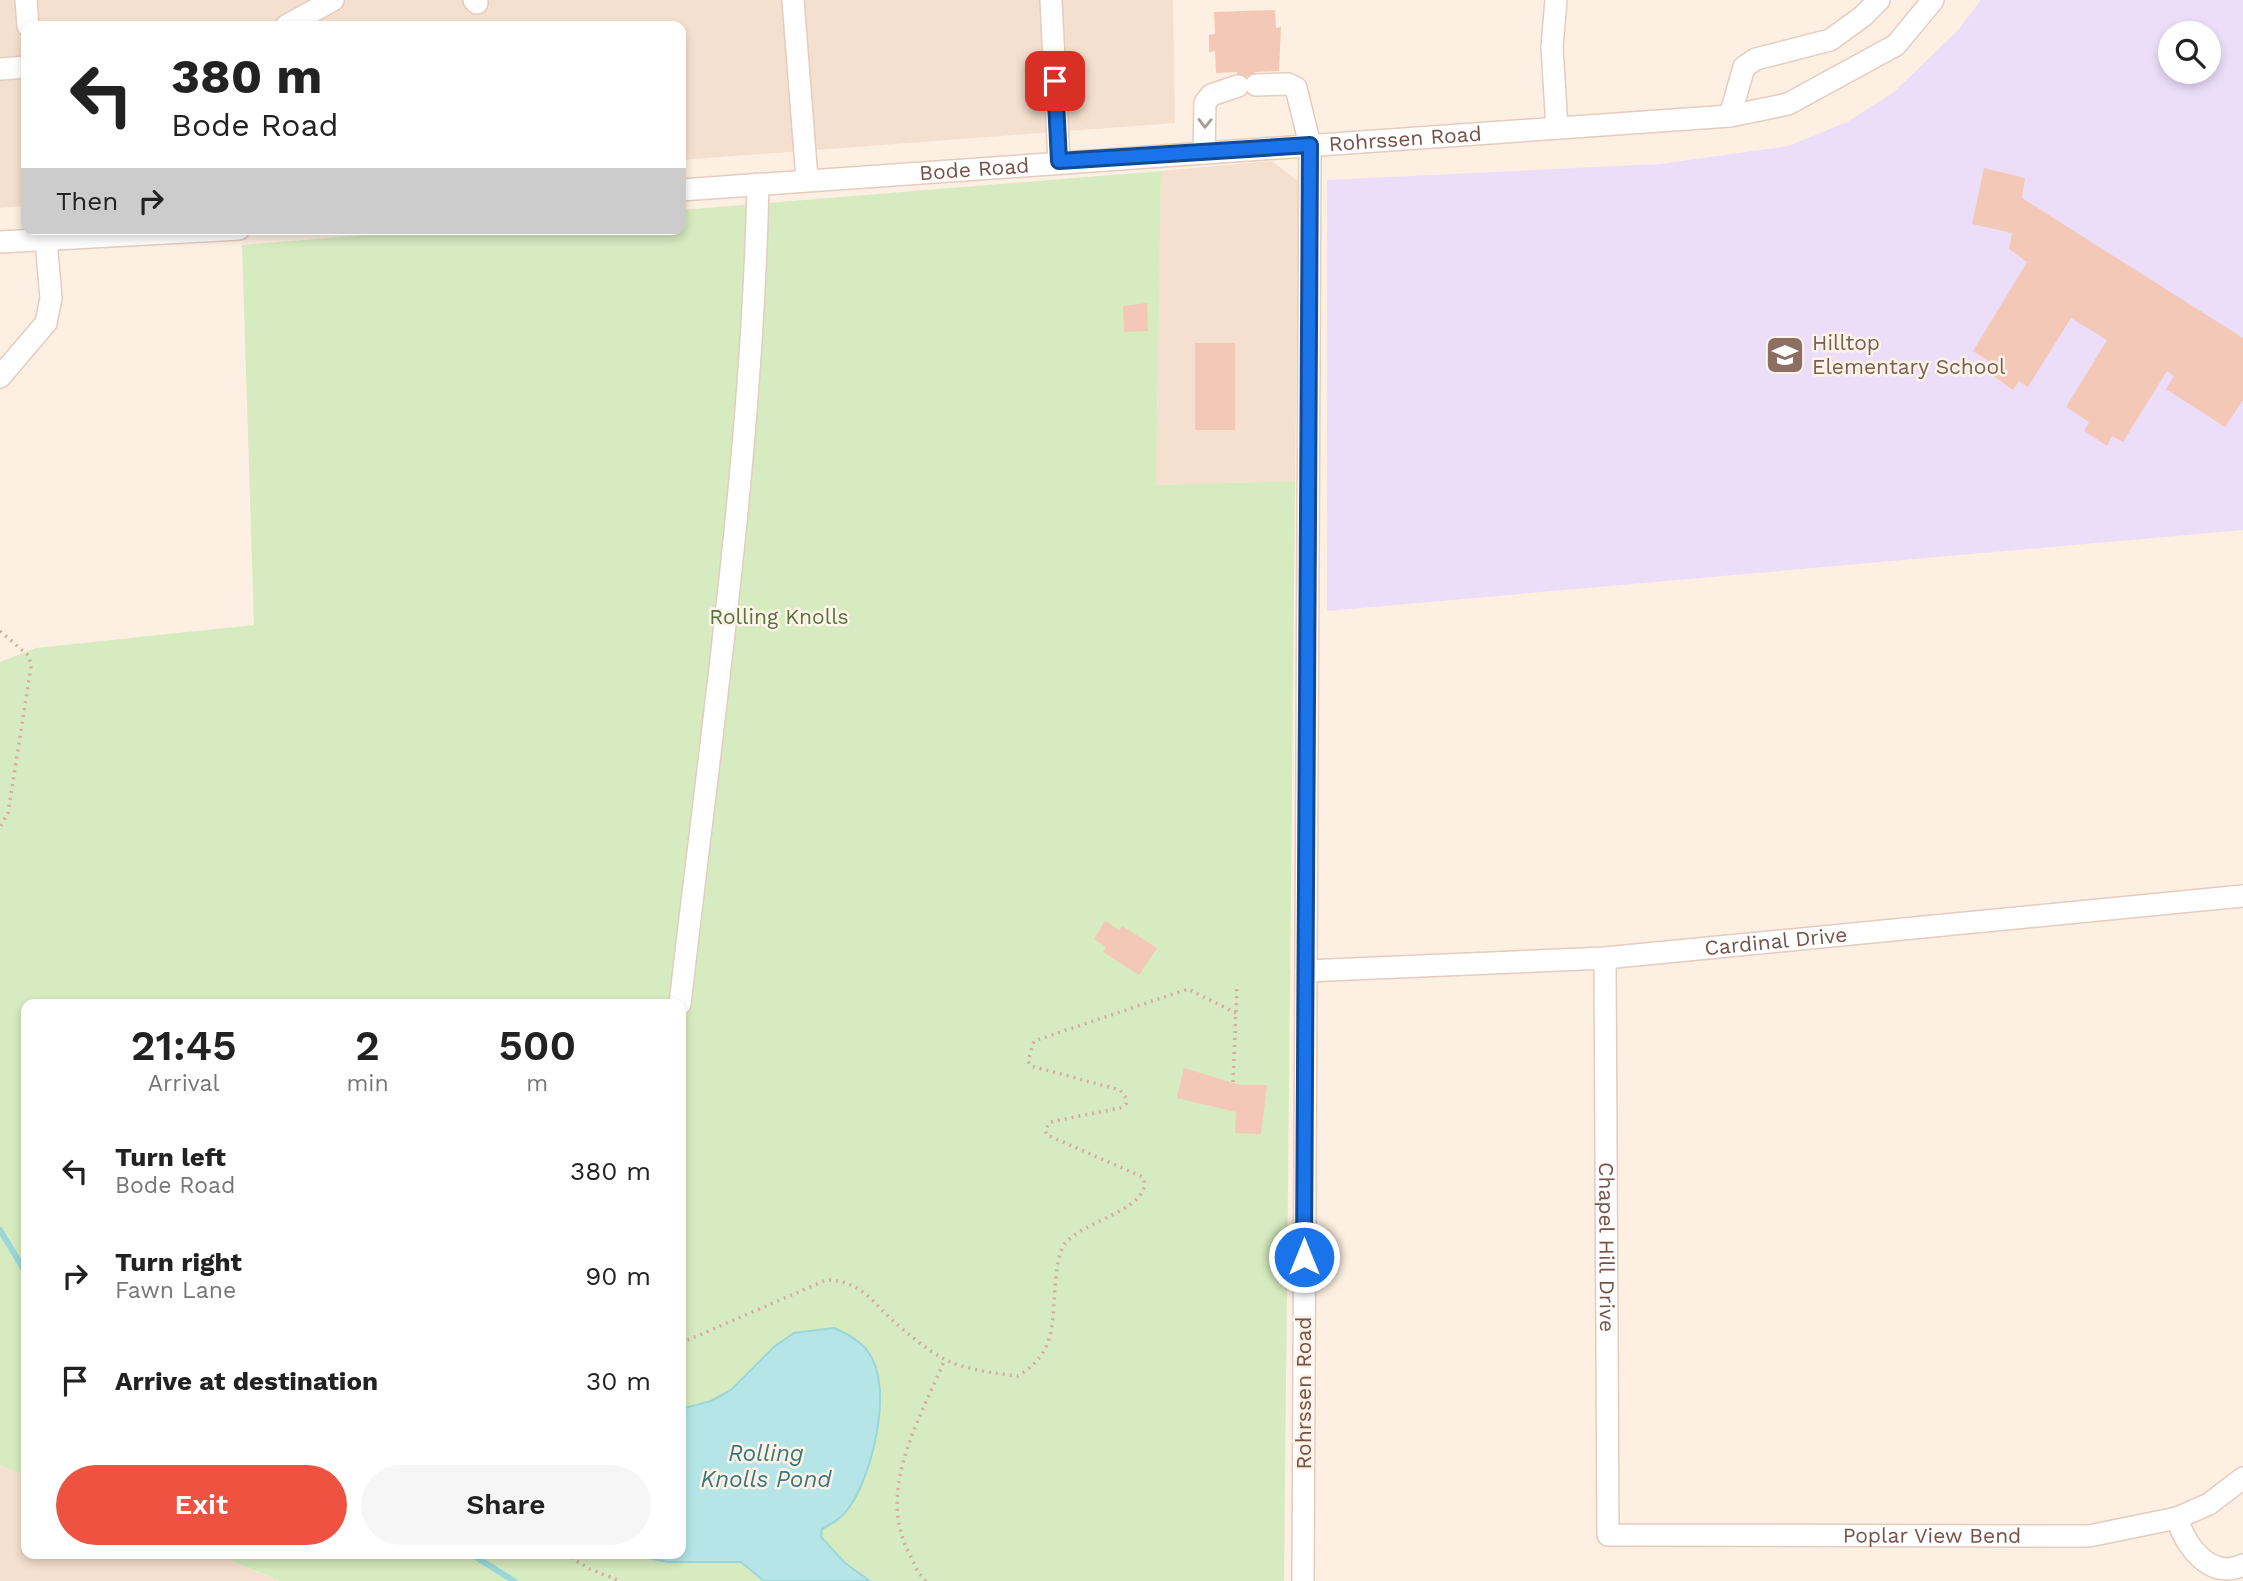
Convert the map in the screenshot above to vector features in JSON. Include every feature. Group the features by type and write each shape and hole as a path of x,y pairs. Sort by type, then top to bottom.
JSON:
{"street":[{"path":"26,0 28,21"},
{"path":"295,21 333,0"},
{"path":"793,0 807,179"},
{"path":"1051,0 1059,161"},
{"path":"1556,0 1552,47 1557,128"},
{"path":"1730,116 1744,67 1756,59 1830,40 1862,17 1879,0"},
{"name":"Rohrssen Road","path":"1303,1581 1310,145 1730,116 1788,104 1896,45 1933,0"},
{"path":"0,69 21,67"},
{"path":"1204,153 1205,103 1211,95 1247,85 1288,84 1296,88 1310,145"},
{"name":"Bode Road","path":"686,190 1310,145"},
{"path":"681,999 746,422 756,287 758,184"},
{"path":"0,242 39,235"},
{"path":"0,377 46,323 51,298 45,235"},
{"name":"Cardinal Drive","path":"1306,971 1605,958 2243,897"},
{"name":"Chapel Hill Drive","path":"1605,958 1608,1535"},
{"name":"Poplar View Bend","path":"1608,1535 2089,1536 2177,1518 2208,1504 2242,1482"},
{"path":"2177,1518 2182,1536 2200,1560 2215,1569 2230,1570 2243,1565"}],"path":[{"path":"0,631 29,656 31,667 8,813 0,827"},
{"path":"1233,1082 1237,984"},
{"path":"686,1341 827,1280 842,1280 862,1288 894,1321 945,1359 982,1371 1018,1376 1038,1364 1048,1345 1057,1268 1063,1246 1078,1232 1136,1202 1144,1193 1143,1177 1046,1135 1045,1130 1050,1122 1120,1108 1126,1104 1126,1098 1120,1090 1031,1066 1028,1061 1034,1041 1188,989 1236,1013"},
{"path":"926,1581 900,1536 896,1509 897,1485 908,1448 945,1359"},
{"path":"573,1559 620,1581"}],"shaded area":[{"path":"0,0 1173,0 1175,123 686,160 686,21 21,21 21,206 0,208"},
{"name":"Hilltop Elementary School","path":"1981,0 2243,0 2243,530 1327,611 1327,180 1660,164 1788,146 1847,122 1894,92 1958,30"},
{"path":"1272,161 1299,182 1295,481 1156,485 1161,171"},
{"path":"0,1465 21,1474 21,1559 227,1559 279,1581 0,1581"}],"green space":[{"name":"Rolling Knolls","path":"1161,171 1156,485 1295,481 1284,1581 280,1581 227,1559 686,1559 686,999 21,999 21,1474 0,1465 0,662 36,648 254,625 242,245 365,235 686,235 686,210"}],"water":[{"name":"Rolling Knolls Pond","path":"834,1328 862,1345 876,1368 880,1409 872,1455 857,1495 843,1515 822,1529 821,1537 845,1563 870,1581 764,1581 741,1562 668,1562 653,1559 686,1559 686,1408 711,1401 731,1390 775,1346 794,1333"}],"building":[{"path":"1275,10 1276,28 1281,27 1279,71 1255,72 1256,92 1238,93 1237,72 1216,73 1215,51 1209,52 1209,35 1215,34 1214,12"},
{"name":"Hilltop Elementary School","path":"1984,168 2025,178 2022,198 2243,338 2243,400 2225,427 2166,389 2174,376 2167,371 2123,442 2112,436 2107,446 2084,431 2089,422 2066,407 2107,340 2071,318 2028,387 2019,381 2013,390 1989,373 1994,365 1973,351 2027,262 2009,249 2012,233 1972,224"},
{"path":"1147,303 1148,331 1124,332 1123,306"},
{"path":"1195,343 1235,343 1235,430 1195,430"},
{"path":"1105,921 1119,930 1122,926 1157,948 1139,975 1103,952 1106,947 1094,939"},
{"path":"1184,1068 1240,1085 1267,1085 1261,1134 1235,1133 1236,1112 1177,1098"}],"waterway":[{"path":"0,1230 21,1265"},
{"path":"479,1559 514,1581"}],"place":[{"name":"Hilltop Elementary School","path":"1785,355"}],"route":[{"path":"1055,81 1059,161 1310,145 1304,1257"}]}
